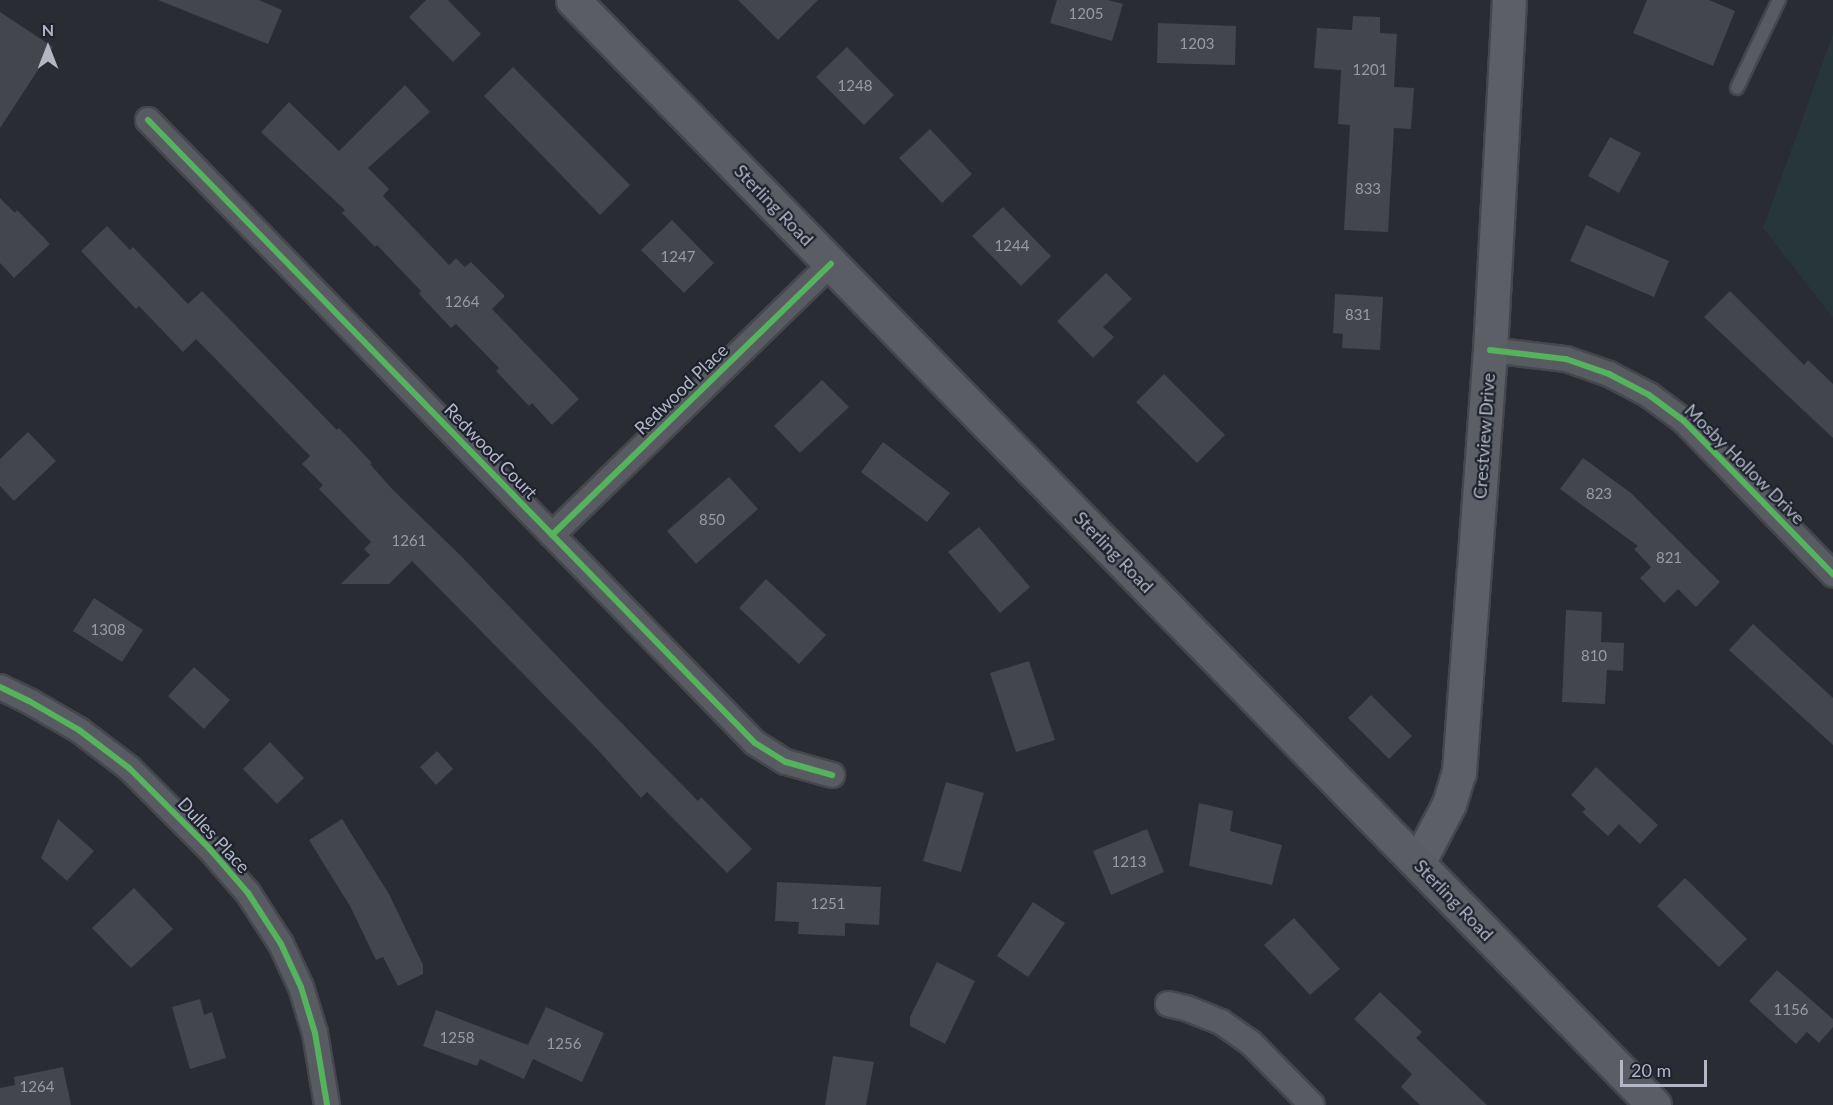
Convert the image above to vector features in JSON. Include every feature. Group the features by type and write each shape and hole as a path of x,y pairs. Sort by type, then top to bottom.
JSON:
{"main road":[{"name":"Sterling Road","path":"573,0 1654,1105"},
{"name":"Crestview Drive","path":"1418,863 1449,804 1459,772 1490,350 1509,0"}],"street":[{"name":"Redwood Court","path":"148,120 755,743 786,762 832,775"},
{"name":"Redwood Place","path":"552,535 831,264"},
{"name":"Mosby Hollow Drive","path":"1490,350 1566,359 1609,374 1649,395 1684,421 1833,574"},
{"name":"Dulles Place","path":"0,687 80,730 129,768 209,848 248,893 281,945 302,987 315,1033 327,1105"},
{"path":"1168,1004 1186,1008 1221,1022 1250,1042 1312,1105"}],"lane":[{"path":"1737,88 1779,0"}],"shaded area":[{"path":"1833,34 1833,318 1763,228"}],"building":[{"path":"158,0 259,0 282,10 268,44"},
{"path":"426,0 448,0 481,34 453,62 409,17"},
{"path":"738,0 818,0 778,40"},
{"path":"1057,0 1108,0 1123,4 1112,41 1050,23"},
{"path":"1647,0 1709,0 1735,11 1713,66 1633,33"},
{"path":"0,12 53,47 0,128"},
{"path":"1353,16 1380,17 1380,33 1397,34 1394,87 1414,88 1411,129 1394,128 1388,232 1344,230 1350,125 1338,124 1341,70 1314,68 1317,28 1352,30"},
{"path":"1158,23 1236,26 1235,65 1157,63"},
{"path":"847,47 894,95 864,125 816,77"},
{"path":"513,67 630,185 600,215 484,96"},
{"path":"405,85 430,112 368,168 389,189 383,196 449,265 456,258 465,267 471,262 505,296 492,309 579,399 552,425 532,403 529,406 496,371 499,368 456,324 451,328 419,294 421,291 377,245 375,247 342,213 345,210 261,132 289,102 339,151"},
{"path":"930,129 972,174 942,203 899,158"},
{"path":"1610,137 1641,153 1619,193 1588,176"},
{"path":"0,198 15,213 17,210 50,244 14,278 0,263"},
{"path":"1003,207 1051,256 1021,286 972,236"},
{"path":"672,220 714,263 684,293 641,250"},
{"path":"1586,225 1669,261 1654,297 1570,261"},
{"path":"107,226 130,250 133,247 188,304 202,291 337,430 339,428 372,463 370,464 392,489 461,556 698,801 701,797 752,849 727,873 647,792 641,798 598,750 412,561 389,584 341,584 370,555 364,549 371,542 319,489 323,485 302,464 310,456 196,339 183,352 139,306 136,309 81,251"},
{"path":"1106,273 1132,299 1103,327 1114,337 1093,358 1057,321"},
{"path":"1730,291 1804,365 1808,360 1833,384 1833,438 1704,317"},
{"path":"1335,294 1383,297 1380,350 1342,348 1343,334 1333,333"},
{"path":"1164,374 1225,435 1197,463 1136,402"},
{"path":"822,380 849,407 800,453 774,426"},
{"path":"28,432 56,461 14,501 0,486 0,459"},
{"path":"883,442 950,493 927,522 861,472"},
{"path":"1583,458 1631,493 1720,582 1696,607 1678,589 1664,603 1640,578 1651,567 1634,549 1638,546 1560,489"},
{"path":"729,477 758,509 696,564 667,531"},
{"path":"979,527 1030,587 1000,613 948,552"},
{"path":"766,579 826,635 799,664 739,608"},
{"path":"94,598 143,630 122,662 73,631"},
{"path":"1566,610 1602,612 1601,642 1624,643 1623,671 1607,670 1605,704 1562,702"},
{"path":"1753,624 1833,698 1833,745 1729,650"},
{"path":"1029,661 1055,740 1016,752 990,673"},
{"path":"194,667 230,700 204,729 168,696"},
{"path":"1371,695 1412,736 1389,759 1348,718"},
{"path":"270,742 304,778 277,804 243,769"},
{"path":"437,751 453,769 436,785 420,767"},
{"path":"1596,767 1658,825 1640,844 1619,824 1608,836 1582,812 1586,809 1571,795"},
{"path":"946,782 984,793 961,872 923,861"},
{"path":"1199,803 1233,811 1230,831 1282,845 1272,885 1189,866"},
{"path":"58,819 94,851 67,881 41,858"},
{"path":"342,819 389,894 423,965 423,974 398,986 383,957 376,960 350,906 309,840"},
{"path":"1147,829 1164,872 1111,895 1093,851"},
{"path":"1685,878 1747,939 1719,967 1657,906"},
{"path":"777,882 881,887 879,925 845,923 845,936 798,934 799,922 775,921"},
{"path":"134,888 173,929 131,968 92,928"},
{"path":"1033,902 1065,923 1028,977 997,956"},
{"path":"1294,918 1340,969 1310,995 1264,945"},
{"path":"937,962 975,981 945,1044 910,1026 910,1017"},
{"path":"1777,970 1833,1019 1833,1027 1819,1043 1807,1032 1796,1044 1749,1001"},
{"path":"1380,992 1422,1032 1416,1038 1487,1105 1420,1105 1401,1087 1412,1074 1354,1019"},
{"path":"200,999 204,1015 212,1012 226,1058 190,1069 172,1007"},
{"path":"546,1007 604,1033 582,1082 533,1059 524,1079 480,1059 477,1066 423,1046 436,1010 528,1045"},
{"path":"833,1056 874,1062 866,1105 825,1105"},
{"path":"63,1067 71,1105 0,1105 0,1088 15,1085 14,1077"}],"cycle path":[{"path":"148,120 755,743 786,762 832,775"},
{"path":"552,535 831,264"},
{"path":"1490,350 1566,359 1609,374 1649,395 1684,421 1833,574"},
{"path":"0,687 79,730 129,768 209,848 248,893 281,944 301,987 315,1033 327,1105"}]}
